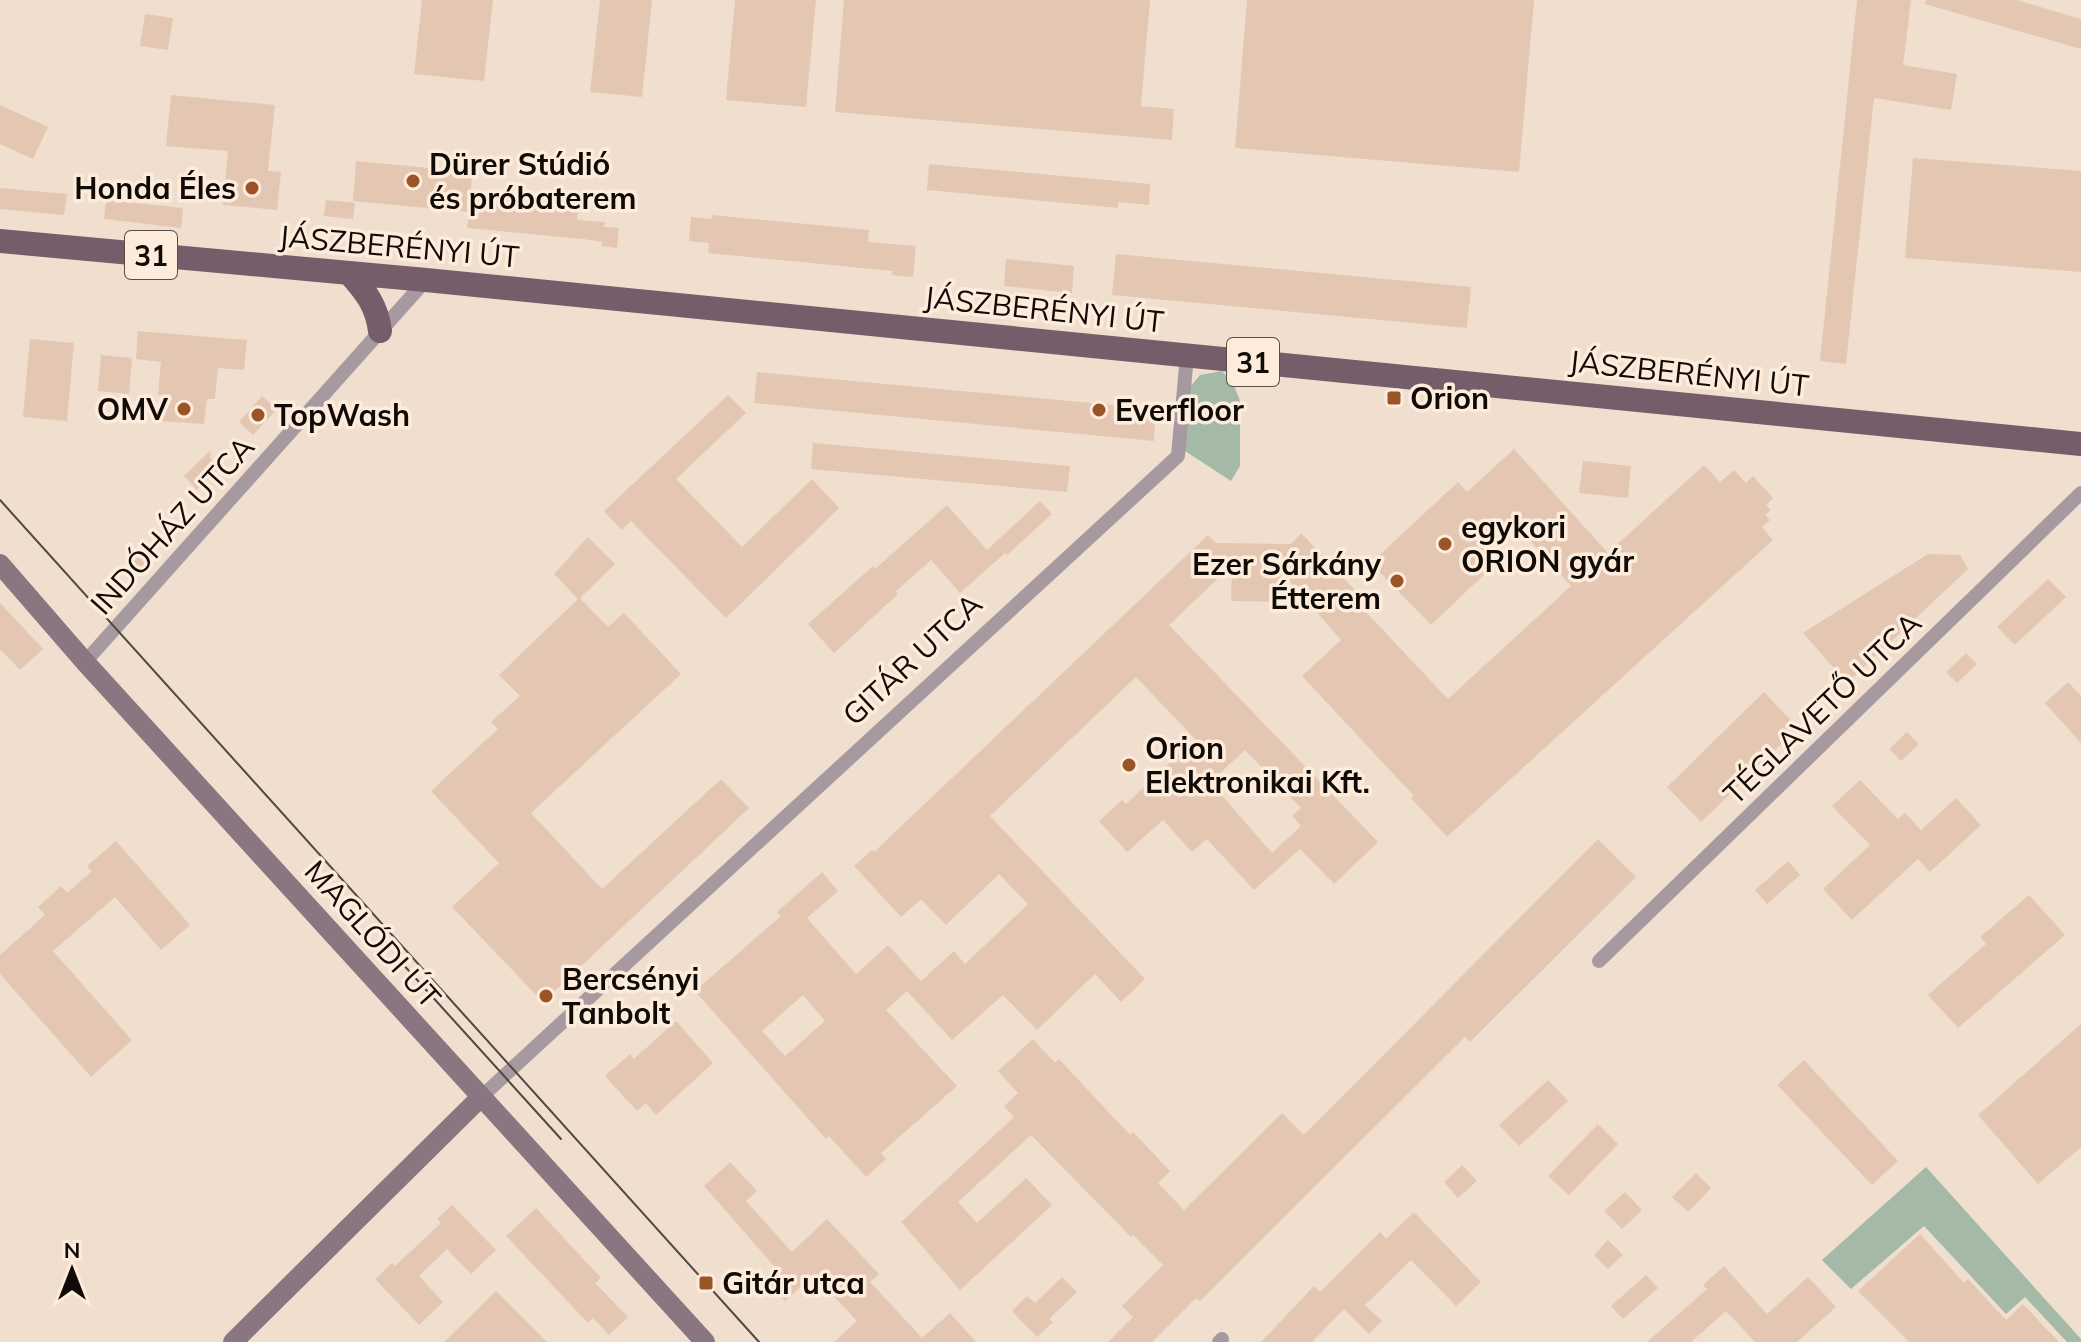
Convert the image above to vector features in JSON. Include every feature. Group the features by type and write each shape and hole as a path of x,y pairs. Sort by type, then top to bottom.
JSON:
{"main road":[{"name":"JÁSZBERÉNYI ÚT","path":"0,241 426,280 2081,444"},
{"path":"349,273 371,298 378,314 380,331"}],"street":[{"name":"INDÓHÁZ UTCA","path":"85,662 426,280"},
{"name":"GITÁR UTCA","path":"233,1342 480,1098 1178,456 1187,355"},
{"name":"TÉGLAVETŐ UTCA","path":"1599,961 2081,493"},
{"name":"MAGLÓDI ÚT","path":"0,564 480,1098 705,1342"}],"green space":[{"path":"1222,371 1233,383 1240,401 1240,466 1231,481 1182,449 1190,387 1200,375"},
{"path":"1926,1167 2081,1342 2067,1342 2025,1297 2006,1314 1924,1226 1851,1289 1822,1260"}],"building":[{"path":"422,0 493,0 484,81 414,74"},
{"path":"600,0 652,0 642,97 590,92"},
{"path":"735,0 816,0 806,107 726,100"},
{"path":"844,0 1150,0 1141,106 1174,109 1172,140 835,112"},
{"path":"1247,0 1534,0 1519,172 1235,148"},
{"path":"1857,0 1911,0 1903,65 1957,74 1951,110 1874,98 1846,364 1820,361"},
{"path":"1926,0 2017,0 2081,19 2081,49 1925,4"},
{"path":"145,14 173,18 168,50 140,46"},
{"path":"171,95 275,105 268,171 281,172 277,210 223,205 228,151 166,146"},
{"path":"0,105 48,127 33,159 0,144"},
{"path":"1913,158 2081,171 2081,272 1905,258"},
{"path":"356,161 472,172 471,190 484,191 483,196 578,205 577,220 605,222 604,227 619,228 617,248 583,239 467,228 469,212 353,201"},
{"path":"929,164 1150,184 1149,205 1118,202 1118,208 927,190"},
{"path":"0,188 67,194 64,215 0,209"},
{"path":"106,200 183,208 181,228 104,219"},
{"path":"326,200 355,203 353,219 324,216"},
{"path":"712,215 869,230 868,242 916,246 913,277 892,275 893,271 708,253 709,243 689,241 691,217 712,219"},
{"path":"1116,254 1471,287 1467,328 1112,295"},
{"path":"1006,259 1074,266 1072,293 1004,286"},
{"path":"138,331 247,340 244,370 218,368 215,399 207,399 204,424 161,421 164,395 158,395 161,362 136,359"},
{"path":"30,339 74,343 67,421 23,417"},
{"path":"101,355 132,358 129,394 98,391"},
{"path":"757,372 1156,409 1154,441 754,403"},
{"path":"728,395 746,413 676,479 742,547 812,479 839,508 726,618 631,521 622,530 604,511"},
{"name":"TopWash","path":"262,396 277,409 253,435 239,422"},
{"path":"813,443 1070,466 1067,492 811,469"},
{"path":"1514,449 1608,553 1704,465 1720,482 1734,470 1746,483 1753,476 1773,498 1766,505 1771,510 1765,515 1770,520 1762,527 1773,540 1447,837 1411,798 1414,796 1302,676 1341,640 1281,571 1280,602 1231,601 1232,565 1169,625 1378,842 1334,884 1300,849 1254,890 1207,839 1192,852 1163,820 1127,852 1099,821 1122,800 1126,804 1195,739 1136,677 990,816 1145,979 1121,1002 1095,974 1037,1030 1003,995 952,1040 907,991 886,1010 957,1086 881,1153 886,1159 866,1177 829,1136 826,1139 695,991 781,916 777,912 822,872 838,891 807,918 856,974 888,945 921,981 954,951 965,964 1028,904 999,874 946,925 921,899 901,917 854,866 872,850 874,852 1208,535 1216,543 1291,544 1301,533 1371,607 1366,612 1448,699 1571,586 1517,526 1483,558 1492,567 1431,625 1371,563 1458,482 1467,492","holes":["1245,750 1301,808 1292,816 1301,826 1272,853 1210,782","803,995 825,1021 785,1056 762,1031"]},
{"path":"211,450 210,458 220,468 197,490 184,476"},
{"path":"1583,461 1631,466 1628,498 1579,493"},
{"path":"1040,501 1052,514 960,593 931,560 834,653 808,624 947,505 987,550"},
{"path":"588,537 615,564 580,598 608,627 624,613 681,674 531,813 602,889 721,779 749,808 543,1002 452,907 499,863 431,791 498,729 491,722 520,696 499,675 578,599 554,574"},
{"path":"138,550 150,560 140,571 128,561"},
{"path":"1928,554 1960,555 1968,569 1847,683 1803,633"},
{"path":"2048,579 2066,597 2015,645 1997,627"},
{"path":"0,603 43,649 20,670 0,649"},
{"path":"1966,653 1977,664 1957,683 1946,672"},
{"path":"2068,682 2081,696 2081,743 2045,703"},
{"path":"1764,692 1798,728 1701,822 1667,787"},
{"path":"1907,732 1919,744 1901,761 1889,749"},
{"path":"1860,780 1898,819 1905,813 1921,830 1956,798 1981,825 1930,872 1918,859 1852,920 1823,889 1870,845 1832,806"},
{"path":"1598,839 1636,877 1470,1042 1465,1037 1200,1301 1196,1298 1152,1342 1108,1342 1133,1317 1122,1306 1163,1265 1133,1235 1131,1237 1031,1135 958,1202 977,1223 1026,1178 1052,1205 960,1290 901,1222 1014,1117 1004,1106 1018,1093 998,1071 1033,1039 1055,1063 1059,1059 1130,1135 1133,1132 1170,1171 1158,1183 1184,1210 1282,1113 1304,1135"},
{"path":"116,841 190,925 161,950 115,897 53,951 132,1040 91,1077 0,974 0,955 45,915 38,907 61,886 67,893 92,871 87,866"},
{"path":"1788,861 1800,875 1767,904 1755,890"},
{"path":"2029,895 2065,935 1958,1028 1928,995 1986,944 1980,937"},
{"path":"676,1021 713,1063 656,1115 646,1103 637,1111 605,1076 630,1054 634,1059"},
{"path":"2081,1024 2081,1147 2038,1184 1978,1115"},
{"path":"1804,1060 1898,1161 1872,1185 1777,1085"},
{"path":"1548,1080 1568,1101 1519,1146 1499,1125"},
{"path":"1598,1124 1618,1144 1569,1195 1548,1176"},
{"path":"730,1162 757,1191 746,1201 792,1252 827,1219 879,1274 870,1282 922,1338 950,1313 976,1342 834,1342 857,1321 814,1275 785,1301 764,1278 775,1267 704,1186"},
{"path":"1462,1165 1477,1181 1458,1198 1444,1182"},
{"path":"1696,1173 1711,1188 1688,1212 1672,1197"},
{"path":"1625,1192 1642,1210 1622,1229 1604,1211"},
{"path":"452,1205 496,1250 471,1274 447,1249 419,1276 443,1302 419,1325 375,1279 392,1263 395,1266 441,1223 437,1219"},
{"path":"536,1208 601,1278 595,1283 628,1317 609,1335 593,1318 588,1323 506,1236"},
{"path":"1414,1212 1481,1282 1456,1306 1411,1260 1365,1305 1382,1321 1369,1334 1344,1309 1312,1342 1261,1342 1314,1286 1320,1292 1380,1232 1386,1239"},
{"path":"1920,1234 1964,1283 1968,1279 2006,1320 2023,1304 2059,1342 1909,1342 1858,1291"},
{"path":"1608,1240 1623,1255 1608,1269 1594,1255"},
{"path":"1724,1266 1767,1314 1808,1277 1836,1307 1797,1342 1755,1342 1726,1311 1691,1342 1647,1342 1707,1289 1703,1285"},
{"path":"1646,1275 1658,1288 1623,1319 1611,1306"},
{"path":"1062,1277 1077,1292 1049,1319 1053,1322 1037,1337 1012,1311 1027,1296 1035,1303"},
{"path":"496,1291 547,1342 444,1342"}],"tram line":[{"path":"0,500 759,1342"},
{"path":"400,961 561,1139"}],"place":[{"name":"Dürer Stúdió és próbaterem","path":"413,181"},
{"name":"Honda Éles","path":"252,188"},
{"name":"Orion","path":"1394,398"},
{"name":"OMV","path":"184,409"},
{"name":"Everfloor","path":"1099,410"},
{"name":"TopWash","path":"258,415"},
{"name":"egykori ORION gyár","path":"1445,544"},
{"name":"Ezer Sárkány Étterem","path":"1397,581"},
{"name":"Orion Elektronikai Kft.","path":"1129,765"},
{"name":"Bercsényi Tanbolt","path":"546,996"},
{"name":"Gitár utca","path":"706,1283"}]}
